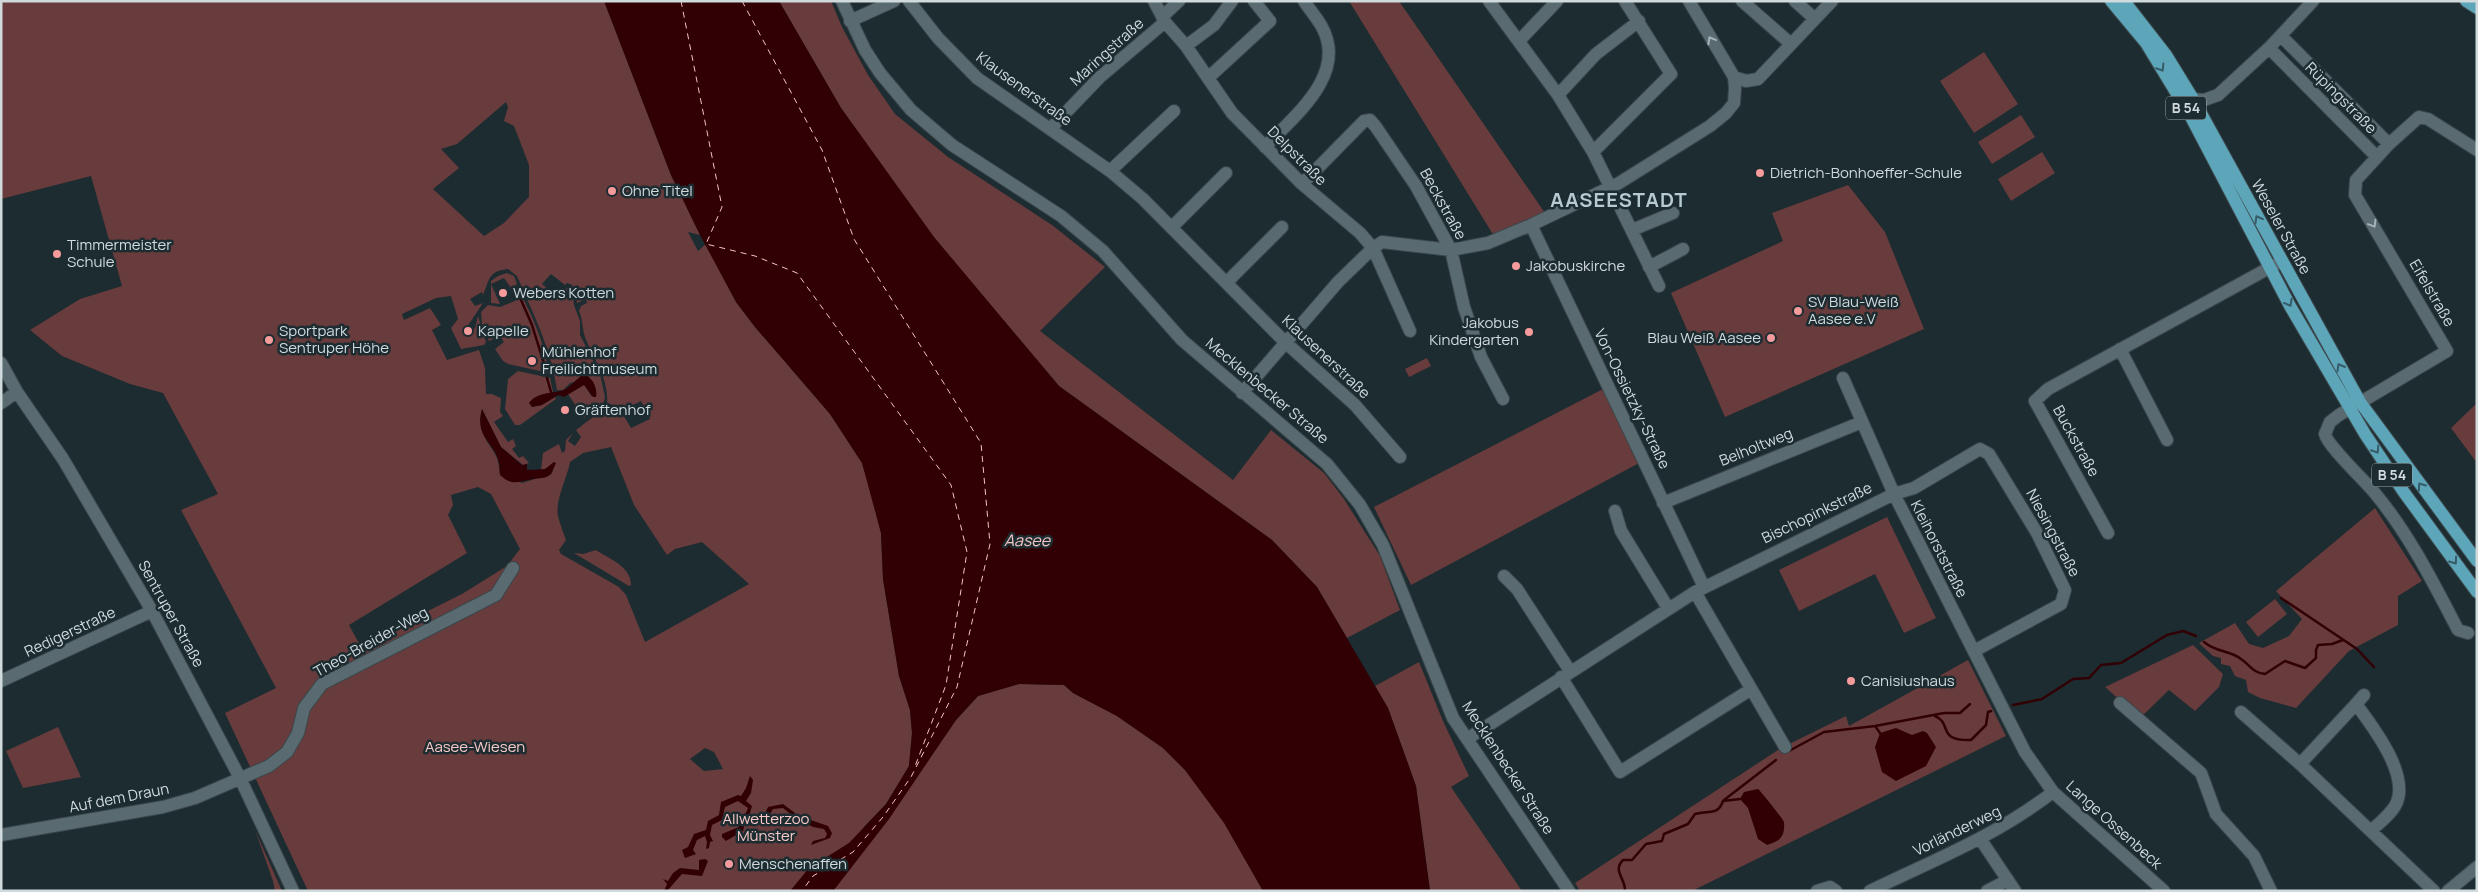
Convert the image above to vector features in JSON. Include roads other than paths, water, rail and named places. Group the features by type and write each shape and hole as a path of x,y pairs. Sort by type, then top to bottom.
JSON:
{"main road":[{"name":"Weseler Straße","path":"2111,1 2146,43 2191,116 2396,480 2473,588 2472,596 2477,603"},
{"name":"Weseler Straße","path":"2124,1 2198,100 2276,265"},
{"path":"2466,1 2477,8"},
{"name":"Weseler Straße","path":"2355,405 2409,469 2477,561"},
{"name":"B 54","path":"2396,480 2409,469"}],"street":[{"name":"Mecklenbecker Straße","path":"842,1 850,21 880,73 911,110 952,145 1035,197 1083,233 1103,251 1182,340 1327,464 1369,518 1383,545 1453,718 1569,891"},
{"path":"850,21 894,1"},
{"name":"Klausenerstraße","path":"909,1 938,38 977,78 1110,171 1172,227 1285,342 1355,405 1400,457"},
{"name":"Delpstraße","path":"1154,1 1164,20 1186,46 1232,113 1302,184 1360,233 1373,248 1410,331"},
{"path":"1164,20 1179,1"},
{"path":"1186,46 1214,25 1232,1"},
{"path":"1208,78 1270,21 1254,1"},
{"path":"1265,147 1314,95 1325,77 1329,54 1323,28 1304,1"},
{"path":"1489,1 1558,95 1593,152 1659,286"},
{"path":"1519,41 1557,1"},
{"path":"1593,152 1670,74 1625,1"},
{"path":"1242,393 1338,282 1373,248 1382,242 1450,250 1488,243 1531,225 1611,186 1689,140 1726,113 1736,96 1734,77 1689,1"},
{"path":"1742,1 1791,44"},
{"path":"1795,1 1814,19"},
{"path":"1734,77 1751,82 1758,79 1832,1"},
{"path":"2198,100 2218,95 2269,48 2314,1"},
{"name":"Maringstraße","path":"1050,129 1100,77 1164,20"},
{"path":"1558,95 1596,54 1639,21"},
{"name":"Rüpingstraße","path":"2281,36 2389,144"},
{"name":"Rüpingstraße","path":"2269,48 2377,157 2414,118 2423,117 2477,150"},
{"path":"1110,171 1174,111"},
{"name":"Beckstraße","path":"1302,184 1364,120 1370,120 1416,186 1450,250 1464,307 1481,356 1503,399"},
{"name":"Eifelstraße","path":"2355,405 2447,351 2355,195 2356,180 2377,157"},
{"path":"1172,227 1226,173"},
{"path":"1632,230 1673,213"},
{"name":"Von-Ossietzky-Straße","path":"1531,225 1664,502 1699,589 1750,690 1785,747"},
{"path":"1227,282 1282,227"},
{"path":"1650,267 1683,249"},
{"name":"Buckstraße","path":"2108,533 2034,400 2048,389 2276,265"},
{"path":"2120,349 2167,440"},
{"name":"Sentruper Straße","path":"1,363 17,392 62,459 152,611 240,778 293,891"},
{"name":"Kleihorststraße","path":"1842,378 1894,494 2014,730"},
{"path":"1,403 17,392"},
{"path":"2355,405 2330,422 2325,434 2327,441 2354,469 2402,530 2458,630 2468,633"},
{"name":"Belholtweg","path":"1664,502 1862,422"},
{"name":"Bischopinkstraße","path":"1466,740 1565,674 1699,589 1894,494 1914,488 1980,449"},
{"name":"Niesingstraße","path":"1974,651 2061,604 2065,590 2037,534 1989,454 1980,449"},
{"path":"1616,511 1621,531 1668,608"},
{"name":"Theo-Breider-Weg","path":"240,778 269,766 287,752 298,733 304,708 322,684 496,595 513,568"},
{"path":"1504,576 1517,589 1620,772 1750,690"},
{"name":"Redigerstraße","path":"1,681 152,611"},
{"path":"2300,764 2360,699 2400,780 2400,794 2395,806 2371,831"},
{"path":"2120,703 2201,773 2216,814 2254,856 2271,891"},
{"path":"2241,712 2300,764 2434,891"},
{"name":"Lange Ossenbeck","path":"2014,730 2025,752 2053,792 2164,891"},
{"name":"Auf dem Draun","path":"1,835 147,811 195,798 240,778"},
{"name":"Vorländerweg","path":"1870,891 1890,887 1981,840 2020,817 2053,792"},
{"path":"1981,840 2011,885 1987,891"},
{"path":"2448,891 2477,867"},
{"path":"1817,891 1830,887 1836,891"}],"water":[{"name":"Aasee","path":"604,1 779,1 841,108 934,237 1059,386 1272,540 1317,587 1388,708 1416,786 1430,891 1263,891 1224,823 1185,770 1163,748 1117,716 1073,693 1064,685 1019,684 978,696 956,720 889,819 834,890 790,891 814,862 825,858 849,843 886,804 909,766 912,733 910,710 899,676 883,579 881,533 862,463 830,414 755,327 736,302 700,235 671,175"},
{"path":"584,374 594,383 596,397 593,397 584,385 564,397 558,395 542,405 532,407 529,403 540,395 564,390"},
{"path":"482,409 501,447 522,465 527,464 527,470 545,469 554,462 556,463 551,474 545,478 519,482 508,481 500,475 497,456 481,427"},
{"path":"1896,728 1912,735 1923,731 1927,733 1936,747 1926,766 1896,781 1882,772 1875,747 1880,733"},
{"path":"750,776 753,780 751,793 746,801 752,806 749,816 746,818 743,831 726,841 722,837 722,834 739,827 741,815 746,813 748,808 738,801 725,807 722,820 712,825 710,835 713,841 710,842 709,848 706,849 707,842 705,836 697,840 693,850 696,854 685,858 682,850 688,847 694,834 706,830 708,821 719,815 721,802 738,795 741,796"},
{"path":"1758,789 1784,822 1784,831 1779,840 1767,845 1758,839 1748,808 1740,799 1744,792"},
{"path":"783,804 795,813 793,816 783,808 773,809 765,822 750,826 751,823 763,817 768,807"},
{"path":"799,816 828,826 832,833 830,838 811,845 813,841 825,838 827,834 824,829 813,827 797,819"},
{"path":"705,859 708,861 702,876 682,874 667,891 664,891 667,884 663,879 668,881 673,873 680,868 699,870 699,860"}],"waterway":[{"path":"518,293 532,325 546,370"},
{"path":"547,378 551,392"},
{"path":"2281,598 2357,649 2374,667"},
{"path":"2013,705 2042,699 2073,679 2089,678 2101,665 2121,663 2167,635 2183,631 2196,636"},
{"path":"2204,642 2209,646 2237,656 2255,670 2265,674 2285,661 2305,668 2316,658 2318,645 2332,644 2343,640"},
{"path":"1789,751 1824,732 1875,726 1944,713 1960,713 1970,704"},
{"path":"1935,716 1940,719 1949,735 1953,738 1971,740 1986,725 1988,712 1991,711"},
{"path":"1875,726 1880,733"},
{"path":"1724,800 1776,760"},
{"path":"1625,891 1619,871 1623,860 1632,860 1646,844 1662,841 1664,834 1688,824 1695,814 1712,812 1718,809 1723,801 1740,799"}],"place":[{"name":"Dietrich-Bonhoeffer-Schule","path":"1760,173"},
{"name":"Ohne Titel","path":"612,191"},
{"name":"Timmermeister Schule","path":"57,254"},
{"name":"Jakobuskirche","path":"1516,266"},
{"name":"Webers Kotten","path":"503,293"},
{"name":"SV Blau-Weiß Aasee e.V","path":"1798,311"},
{"name":"Kapelle","path":"468,331"},
{"name":"Jakobus Kindergarten","path":"1529,332"},
{"name":"Blau Weiß Aasee","path":"1771,338"},
{"name":"Sportpark Sentruper Höhe","path":"269,340"},
{"name":"Mühlenhof Freilichtmuseum","path":"532,361"},
{"name":"Gräftenhof","path":"565,410"},
{"name":"Canisiushaus","path":"1851,681"},
{"name":"Menschenaffen","path":"729,864"}],"district":[{"name":"AASEESTADT","path":"1619,200"}],"park label":[{"name":"Aasee-Wiesen","path":"475,747"},
{"name":"Allwetterzoo Münster","path":"766,828"}]}
